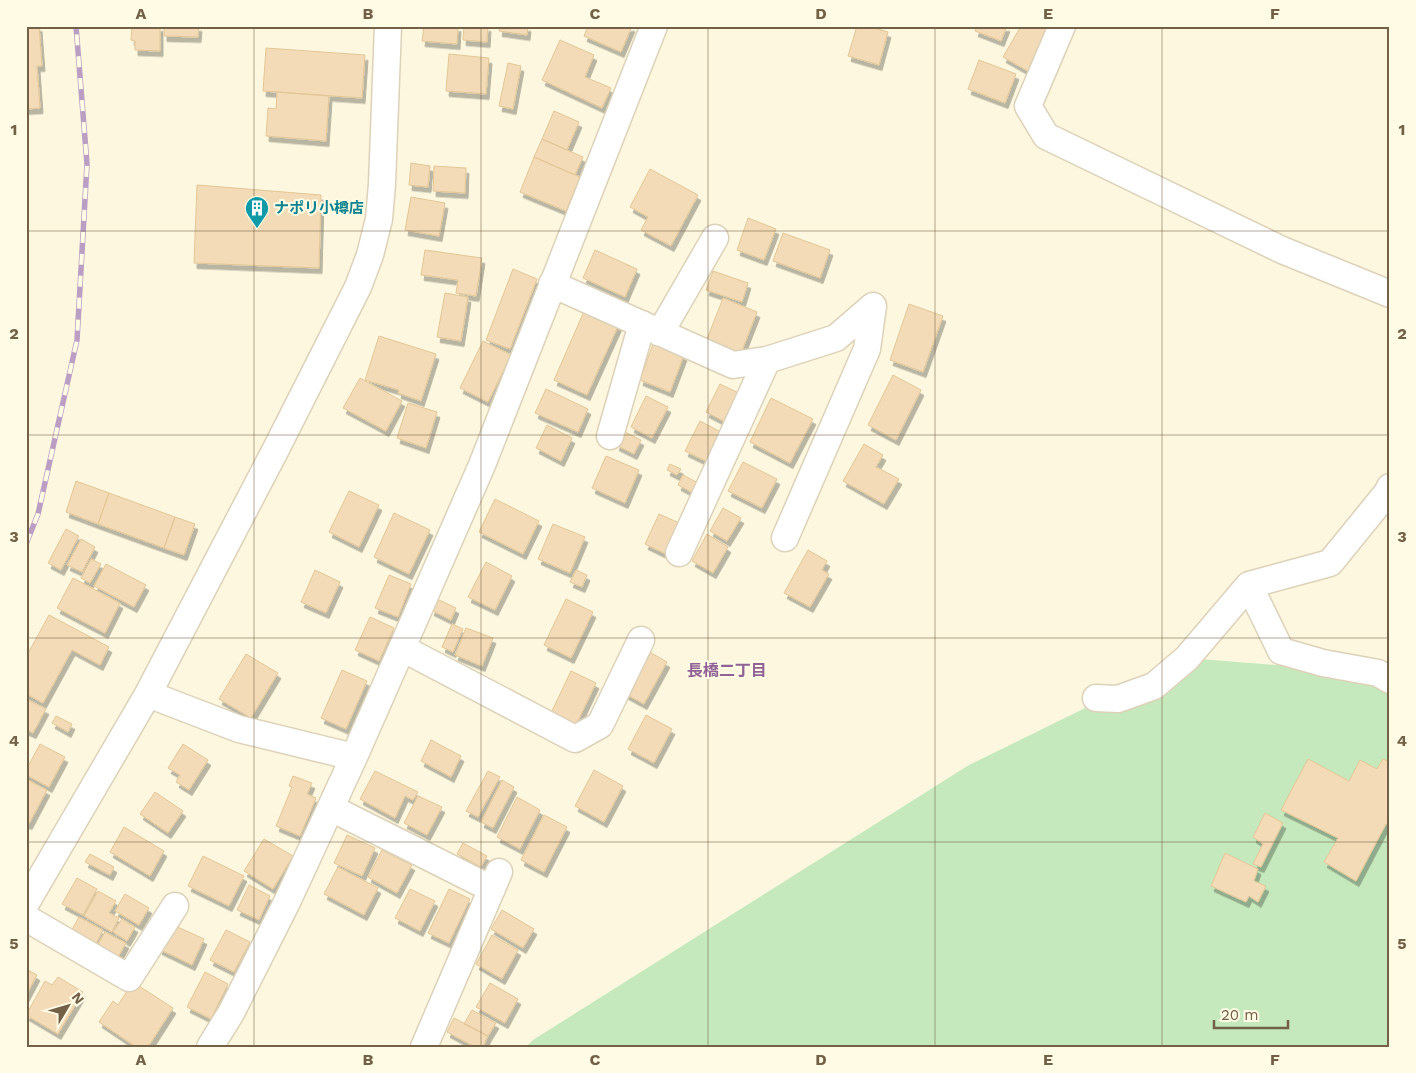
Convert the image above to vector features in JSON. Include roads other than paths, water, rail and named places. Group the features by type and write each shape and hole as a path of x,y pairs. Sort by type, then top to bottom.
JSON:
{"street":[{"path":"26,903 148,694 281,440 358,287 370,255 379,219 388,26"},
{"path":"210,1047 231,1013 283,911 354,757 482,465 654,26"},
{"path":"1062,26 1028,106 1046,136 1282,250 1390,294"},
{"path":"610,436 651,328 715,238"},
{"path":"552,284 733,365 767,360 836,338 873,306 867,349 785,538"},
{"path":"679,553 767,360"},
{"path":"1096,698 1118,699 1154,686 1187,658 1249,586 1330,563 1390,487"},
{"path":"1249,586 1281,651 1323,663 1378,673 1390,680"},
{"path":"402,648 575,739 600,725 641,640"},
{"path":"148,694 239,729 354,757"},
{"path":"331,808 495,881 424,1047"},
{"path":"26,918 129,978 175,906"}],"railway":[{"path":"26,544 38,514 77,340 87,164 76,26"}],"place":[{"name":"ナポリ小樽店","path":"257,229"}],"district":[{"name":"長橋二丁目","path":"727,670"}]}
